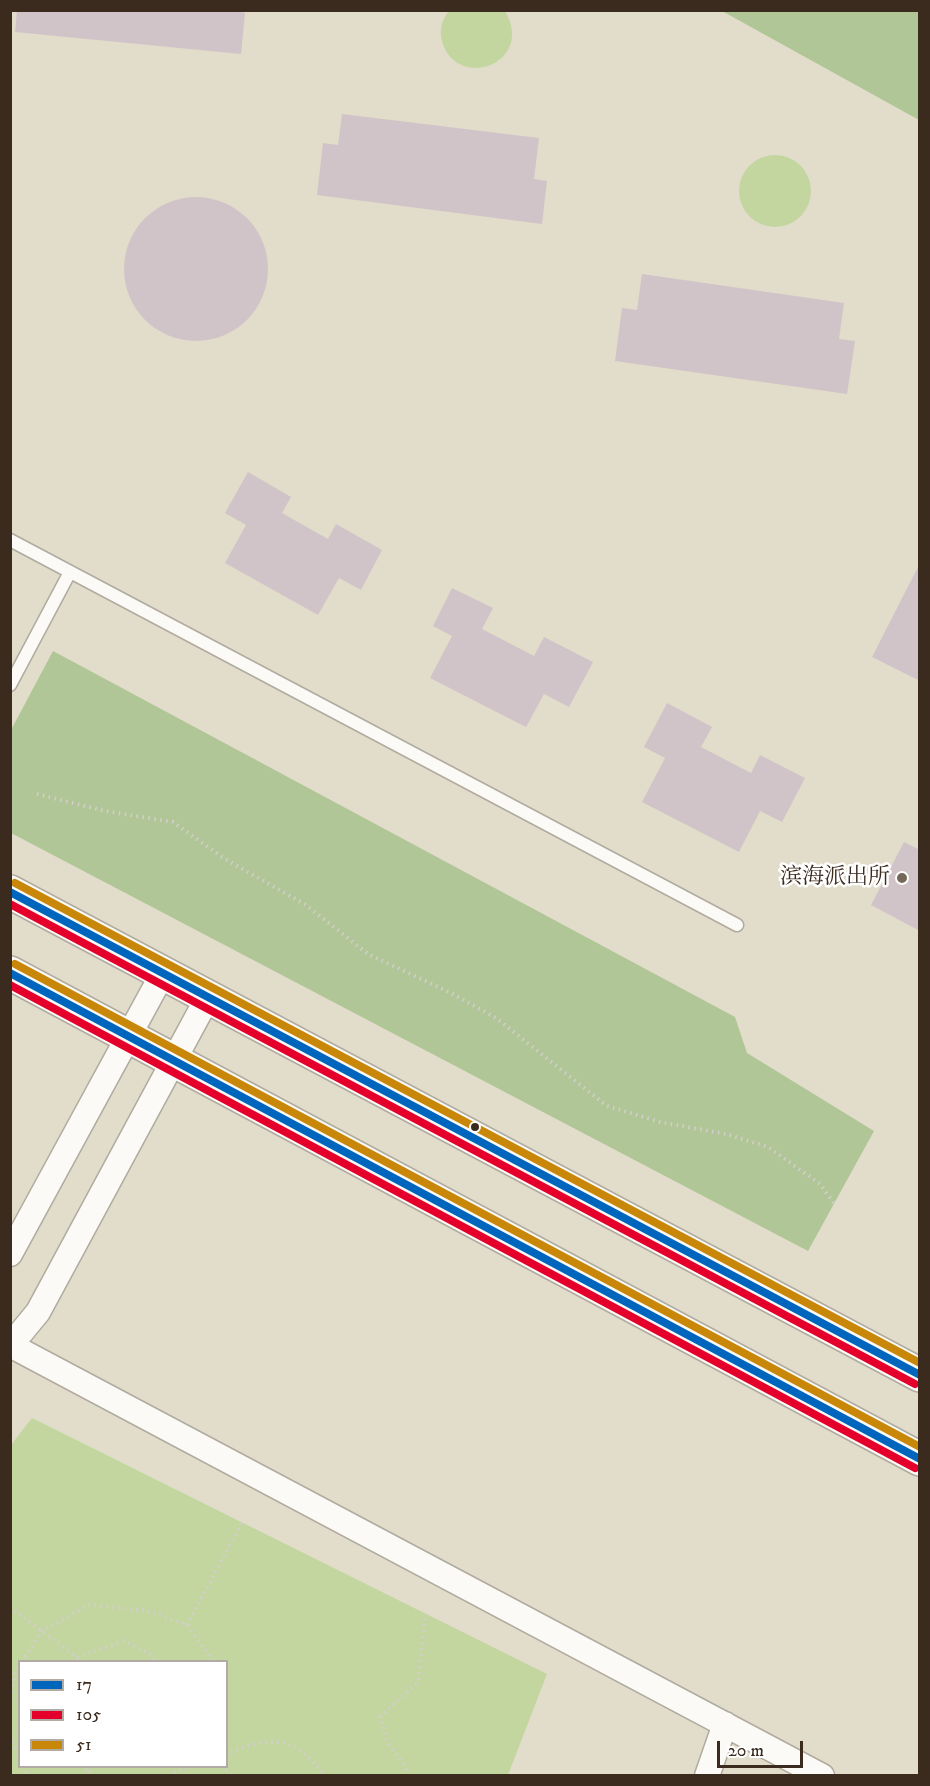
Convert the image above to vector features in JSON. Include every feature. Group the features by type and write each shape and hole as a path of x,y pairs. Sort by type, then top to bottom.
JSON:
{"main road":[{"path":"10,892 920,1375"},
{"path":"10,973 920,1459"}],"street":[{"path":"10,1254 163,973"},
{"path":"208,997 38,1312 11,1345 822,1776"},
{"path":"707,1776 725,1724"}],"lane":[{"path":"10,540 737,925"},
{"path":"10,685 70,572"}],"path":[{"path":"37,794 105,811 173,822 225,859 306,905 368,954 451,993 496,1018 607,1106 660,1122 726,1134 768,1147 820,1184 836,1206"},
{"path":"187,1625 242,1522"},
{"path":"23,1660 42,1631 89,1605 146,1610 187,1625 213,1660"},
{"path":"10,1606 75,1659 124,1641 152,1655 154,1660"},
{"path":"407,1776 406,1768 387,1741 380,1716 418,1682 426,1614"},
{"path":"10,1698 14,1675 18,1669"},
{"path":"10,1736 18,1752"},
{"path":"228,1755 237,1749 262,1743 289,1744 310,1759 325,1776"},
{"path":"169,1776 188,1768"}],"green space":[{"path":"449,11 505,11 512,30 510,45 502,57 490,65 476,68 462,65 450,57 442,41 441,33 443,21"},
{"path":"722,11 919,11 919,120"},
{"path":"775,155 795,161 805,171 811,191 805,211 795,221 775,227 755,221 745,211 739,191 745,171 755,161"},
{"path":"53,651 735,1017 747,1053 874,1131 808,1251 11,833 11,730"},
{"path":"32,1418 547,1674 508,1775 11,1775 11,1445"}],"building":[{"path":"17,10 231,10 245,13 241,54 15,32"},
{"path":"342,114 539,138 534,179 547,181 542,224 317,195 323,143 338,145"},
{"path":"196,197 224,202 247,218 263,241 268,269 263,297 247,320 224,336 196,341 168,336 145,320 129,297 124,269 129,241 145,218 168,202"},
{"path":"642,274 844,303 839,339 855,341 847,394 615,361 622,308 637,310"},
{"path":"248,472 291,497 282,513 328,539 336,524 382,550 361,590 339,578 318,615 225,563 246,525 225,513"},
{"path":"920,563 920,681 872,657"},
{"path":"452,588 493,608 482,629 534,656 544,637 593,662 569,707 544,694 526,727 430,678 452,636 433,626"},
{"path":"667,703 712,727 701,747 751,773 760,755 805,778 782,822 760,811 739,852 642,802 665,758 644,747"},
{"name":"滨海派出所","path":"904,842 920,850 920,931 871,905"}],"transit line":[{"name":"51","path":"15,883 920,1363"},
{"name":"17","path":"10,892 920,1375"},
{"name":"105","path":"10,904 915,1384"},
{"name":"51","path":"15,964 920,1447"},
{"name":"17","path":"10,973 920,1459"},
{"name":"105","path":"10,985 915,1468"}],"place":[{"name":"滨海派出所","path":"902,878"}]}
